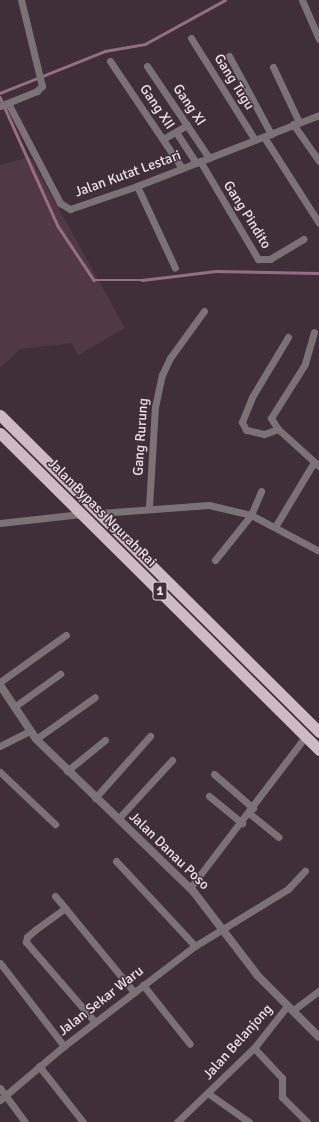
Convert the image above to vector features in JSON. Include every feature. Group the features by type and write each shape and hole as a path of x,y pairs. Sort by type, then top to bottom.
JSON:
{"highway":[{"name":"Jalan Bypass Ngurah Rai","path":"0,415 317,727"},
{"name":"Jalan Bypass Ngurah Rai","path":"0,433 319,750"},
{"path":"19,452 28,443"}],"street":[{"path":"4,104 37,91 42,86 21,0"},
{"path":"302,0 319,39"},
{"name":"Gang Tugu","path":"191,38 255,140"},
{"path":"229,56 268,135 319,223"},
{"name":"Gang XII","path":"110,61 182,168"},
{"name":"Gang XI","path":"147,66 209,158"},
{"path":"273,67 296,123 319,161"},
{"name":"Jalan Kutat Lestari","path":"4,104 65,208 82,206 137,186 319,115"},
{"path":"163,139 187,125"},
{"path":"176,132 198,162"},
{"name":"Gang Pindito","path":"198,162 258,260 270,259 303,239"},
{"path":"137,186 175,268"},
{"name":"Gang Rurung","path":"149,507 154,407 162,375 170,358 204,311"},
{"path":"275,527 316,464 278,429 272,421 272,415 305,364 314,332"},
{"path":"278,429 264,434 246,430 242,422 252,397 288,337"},
{"path":"215,560 251,515 262,491"},
{"path":"100,513 149,507 209,505 251,515 319,551"},
{"path":"0,523 82,514"},
{"path":"0,682 66,634"},
{"path":"14,707 60,674"},
{"name":"Jalan Danau Poso","path":"0,685 36,739 67,771 190,888 223,928 258,976 319,1037"},
{"path":"36,739 95,697"},
{"path":"0,746 30,731"},
{"path":"95,798 150,736"},
{"path":"190,888 242,822 305,737"},
{"path":"67,771 105,740"},
{"path":"118,819 172,760"},
{"path":"0,772 55,824"},
{"path":"214,774 279,837"},
{"path":"208,796 242,822"},
{"path":"116,861 195,946"},
{"name":"Jalan Sekar Waru","path":"2,1098 64,1046 195,946 288,889 305,871"},
{"path":"55,896 134,992"},
{"path":"65,908 25,940 95,1022"},
{"path":"0,963 64,1046"},
{"path":"143,985 190,1044"},
{"name":"Jalan Belanjong","path":"177,1122 209,1094 254,1048 289,1008 319,991"},
{"path":"254,1048 282,1078 283,1098 307,1122"},
{"path":"39,1066 83,1122"},
{"path":"0,1088 2,1098 25,1122"},
{"path":"209,1094 248,1122"}],"shaded area":[{"path":"30,157 125,328 78,355 72,343 20,349 0,368 0,165"}],"waterway":[{"path":"0,93 105,51 145,44 225,0"},
{"path":"0,97 58,226 94,280 142,280 215,271 319,273"}]}
